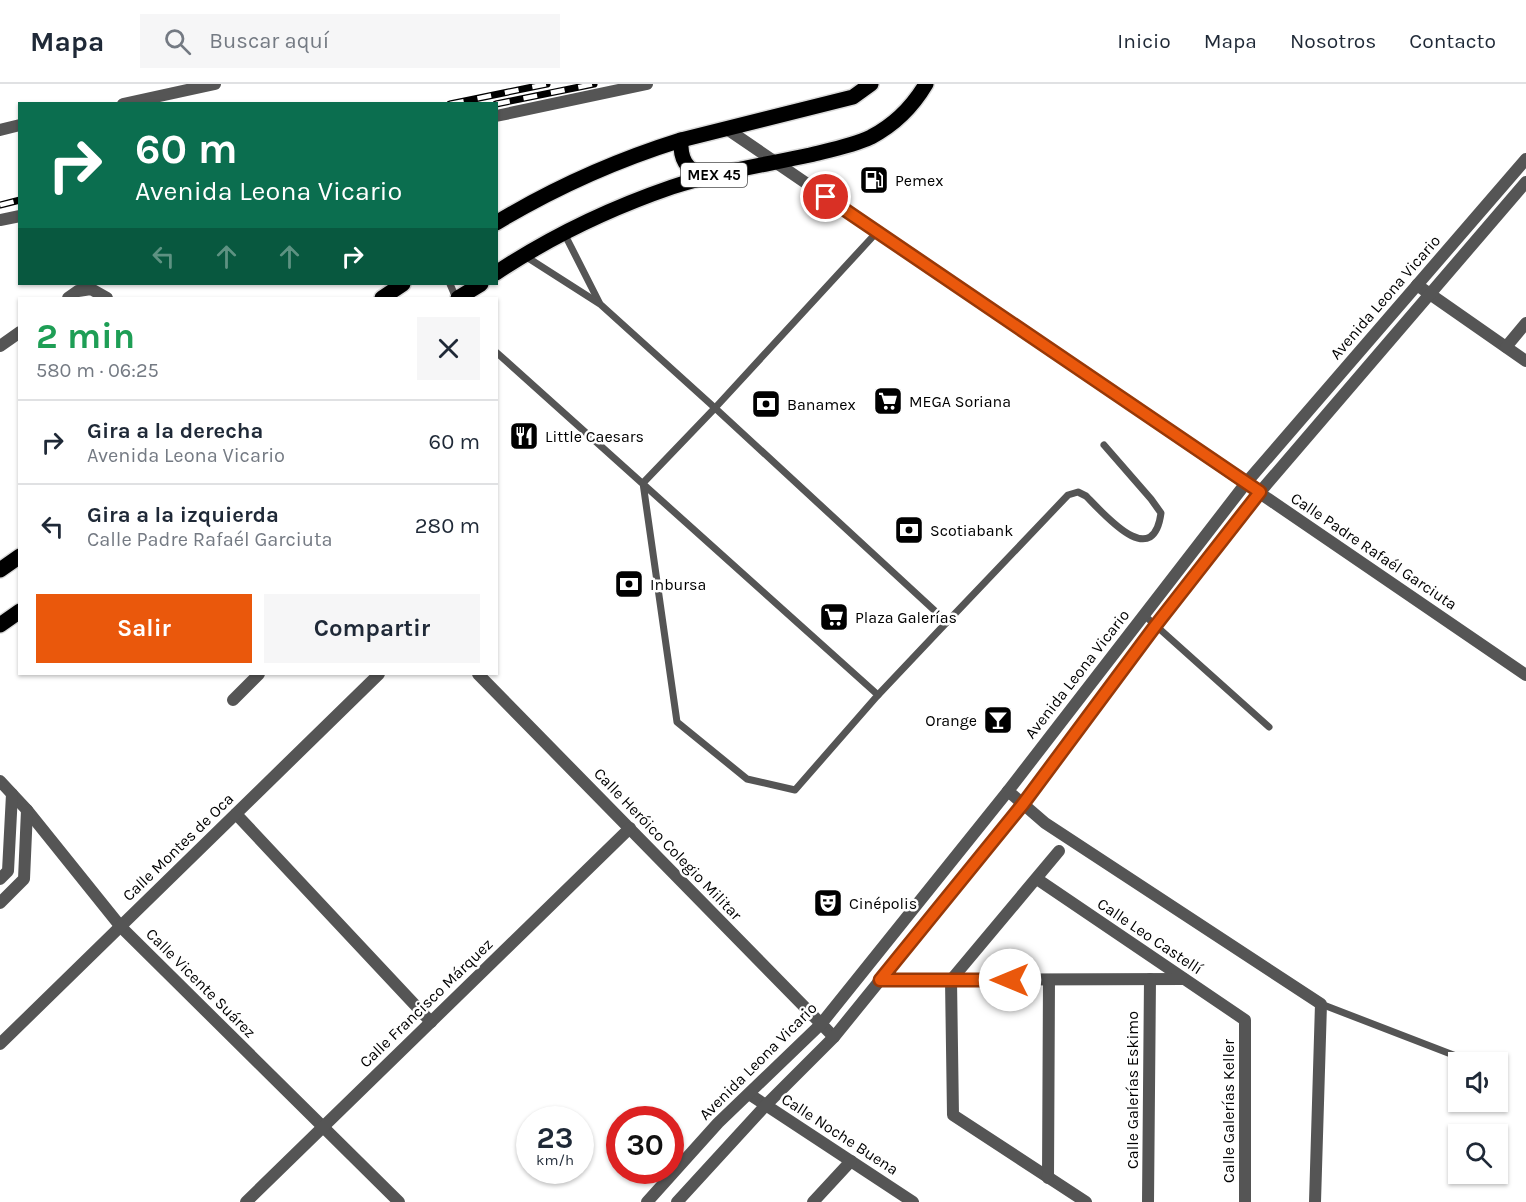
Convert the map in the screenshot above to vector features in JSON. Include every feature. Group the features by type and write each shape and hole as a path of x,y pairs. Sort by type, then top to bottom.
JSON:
{"main road":[{"name":"MEX 45","path":"498,222 516,210 579,179 654,148 853,97 871,84"},
{"name":"MEX 45","path":"498,272 564,233 671,187 843,147 871,137 899,118 919,96 926,84"},
{"path":"681,140 681,154 689,169 702,178"},
{"path":"384,297 402,285"},
{"path":"459,297 479,285"},
{"path":"0,570 18,557"},
{"path":"0,625 18,612"}],"street":[{"path":"132,102 215,84"},
{"path":"498,116 647,84"},
{"path":"0,130 18,126"},
{"name":"Calle Padre Rafaél Garciuta","path":"727,129 1526,675"},
{"name":"Avenida Leona Vicario","path":"647,1202 718,1123 821,1024 1008,791 1246,483 1526,159"},
{"name":"Avenida Leona Vicario","path":"677,1202 766,1105 834,1037 1023,804 1156,625 1260,492 1526,182"},
{"path":"0,220 18,216"},
{"path":"1417,285 1526,361"},
{"path":"69,297 78,291 91,289 105,297"},
{"path":"1506,347 1526,323"},
{"path":"0,346 18,333"},
{"path":"232,700 258,675"},
{"name":"Calle Montes de Oca","path":"0,1044 378,675"},
{"name":"Calle Heróico Colegio Militar","path":"479,675 834,1037"},
{"name":"Calle Vicente Suárez","path":"0,781 27,810 121,927 323,1127 392,1200"},
{"path":"1008,791 1045,823 1321,1004 1315,1202"},
{"path":"0,879 8,871 12,794"},
{"path":"0,903 24,879 27,810"},
{"path":"236,814 431,1022"},
{"name":"Calle Francisco Márquez","path":"246,1202 630,828"},
{"path":"1059,851 951,980 953,1115 1086,1202"},
{"name":"Calle Leo Castellí","path":"1037,879 1245,1020"},
{"name":"Calle Galerías Eskimo","path":"1148,1202 1149,979"},
{"path":"880,980 1184,979"},
{"path":"1048,1178 1049,980"},
{"name":"Calle Galerías Keller","path":"1245,1020 1245,1202"},
{"name":"Calle Noche Buena","path":"749,1094 914,1202"},
{"path":"813,1202 851,1161"}],"lane":[{"path":"643,483 877,231"},
{"path":"564,233 600,304"},
{"path":"523,255 600,304 947,622"},
{"path":"498,354 878,695"},
{"path":"643,483 677,722 747,779 795,790 878,695 1068,495 1078,492 1086,496 1126,534 1138,539 1147,539 1154,534 1159,526 1161,513 1104,445"},
{"path":"1144,615 1269,727"},
{"path":"1321,1004 1448,1053"}],"railway":[{"path":"460,102 547,84"},
{"path":"498,104 594,84"},
{"path":"0,205 18,200"}],"place":[{"name":"Pemex","path":"874,180"},
{"name":"MEGA Soriana","path":"888,401"},
{"name":"Banamex","path":"766,404"},
{"name":"Little Caesars","path":"524,436"},
{"name":"Scotiabank","path":"909,530"},
{"name":"Inbursa","path":"629,584"},
{"name":"Plaza Galerías","path":"834,617"},
{"name":"Orange","path":"998,720"},
{"name":"Cinépolis","path":"828,903"}],"route":[{"path":"826,197 1260,492 1156,625 1023,804 880,980 1010,980"}]}
